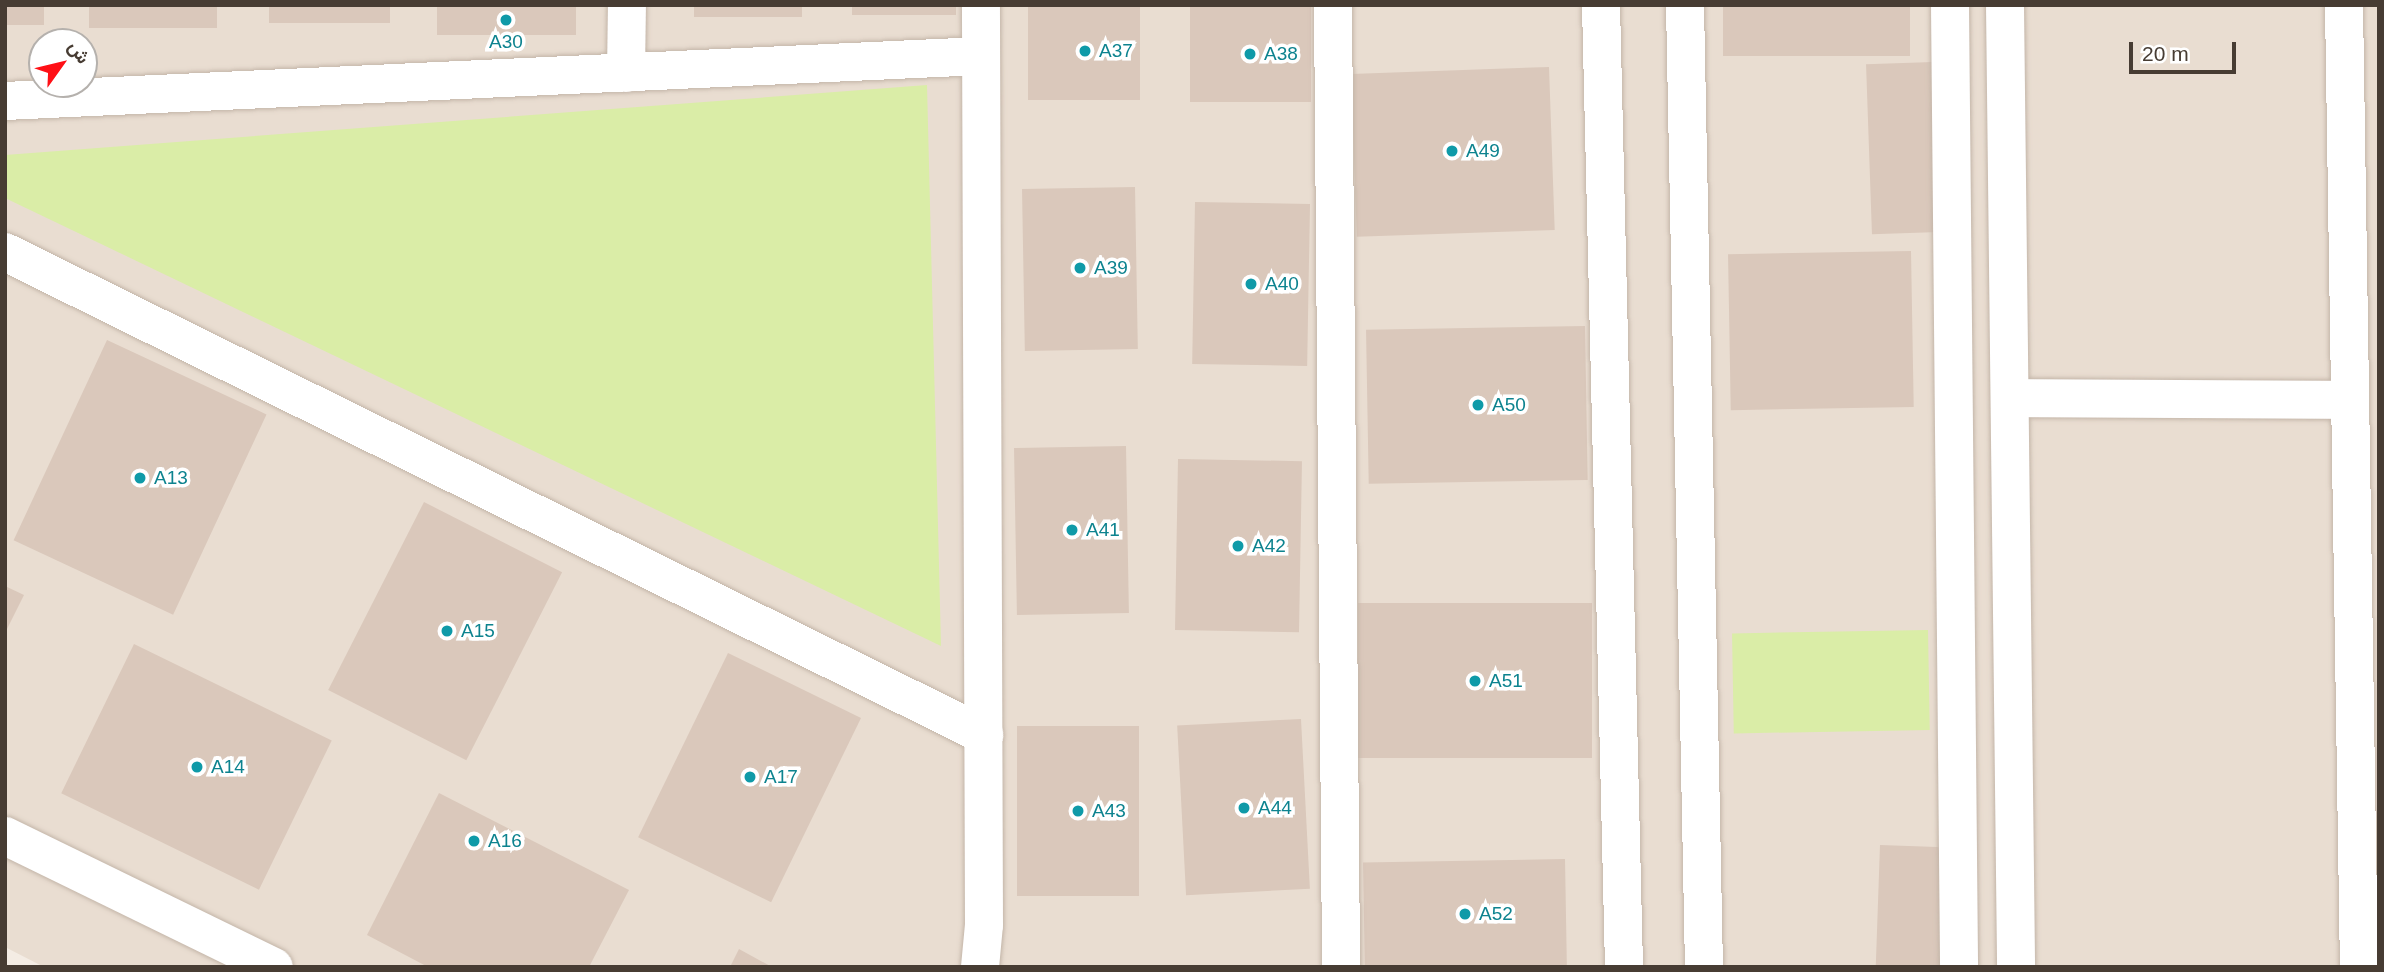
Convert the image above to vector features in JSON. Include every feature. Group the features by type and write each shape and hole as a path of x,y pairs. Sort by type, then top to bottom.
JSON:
{"street":[{"path":"626,73 627,5"},
{"path":"980,967 984,735 981,5"},
{"path":"1333,5 1341,967"},
{"path":"1601,5 1624,967"},
{"path":"1685,5 1704,967"},
{"path":"1950,5 1959,967"},
{"path":"2005,5 2016,967"},
{"path":"2344,5 2363,185 2350,400 2368,823 2359,967"},
{"path":"5,101 981,56"},
{"path":"5,252 984,735"},
{"path":"2010,398 2350,400"},
{"path":"5,836 274,967"}],"shaded area":[{"path":"5,5 2379,5 2379,967 44,967 5,947"}],"green space":[{"path":"927,85 941,646 5,198 5,155"},
{"path":"1928,630 1930,730 1734,733 1732,633"}],"building":[{"path":"5,5 44,5 44,25 5,25"},
{"path":"89,5 217,5 217,28 89,28"},
{"path":"269,5 390,5 390,23 269,23"},
{"name":"A30","path":"437,5 576,5 576,35 437,35"},
{"path":"694,5 802,5 802,17 694,17"},
{"path":"852,5 956,5 956,15 852,15"},
{"name":"A37","path":"1028,5 1140,5 1140,100 1028,100"},
{"name":"A38","path":"1190,5 1311,5 1311,102 1190,102"},
{"path":"1723,5 1910,5 1910,56 1723,56"},
{"path":"1933,62 1939,232 1872,234 1866,64"},
{"name":"A49","path":"1549,67 1555,230 1357,237 1351,74"},
{"name":"A39","path":"1135,187 1138,349 1025,351 1022,189"},
{"name":"A40","path":"1195,202 1310,204 1307,366 1192,364"},
{"path":"1911,251 1914,407 1731,410 1728,254"},
{"name":"A50","path":"1585,326 1588,480 1369,484 1366,330"},
{"name":"A13","path":"107,340 267,414 173,615 14,540"},
{"name":"A41","path":"1126,446 1129,613 1017,615 1014,448"},
{"name":"A42","path":"1178,459 1302,461 1299,632 1175,630"},
{"name":"A15","path":"424,502 562,572 466,760 328,690"},
{"path":"5,586 24,595 5,633"},
{"name":"A51","path":"1358,603 1592,603 1592,758 1358,758"},
{"name":"A14","path":"134,644 332,740 259,890 61,793"},
{"name":"A17","path":"728,653 861,718 771,902 638,837"},
{"name":"A44","path":"1301,719 1310,889 1186,895 1177,725"},
{"name":"A43","path":"1017,726 1139,726 1139,896 1017,896"},
{"name":"A16","path":"439,793 629,890 589,967 428,967 367,935"},
{"path":"1880,845 1944,847 1940,967 1876,967"},
{"name":"A52","path":"1565,859 1567,967 1365,967 1363,863"},
{"path":"739,949 772,967 730,967"}],"place":[{"name":"A30","path":"506,20"},
{"name":"A37","path":"1085,51"},
{"name":"A38","path":"1250,54"},
{"name":"A49","path":"1452,151"},
{"name":"A39","path":"1080,268"},
{"name":"A40","path":"1251,284"},
{"name":"A50","path":"1478,405"},
{"name":"A13","path":"140,478"},
{"name":"A41","path":"1072,530"},
{"name":"A42","path":"1238,546"},
{"name":"A15","path":"447,631"},
{"name":"A51","path":"1475,681"},
{"name":"A14","path":"197,767"},
{"name":"A17","path":"750,777"},
{"name":"A44","path":"1244,808"},
{"name":"A43","path":"1078,811"},
{"name":"A16","path":"474,841"},
{"name":"A52","path":"1465,914"}]}
